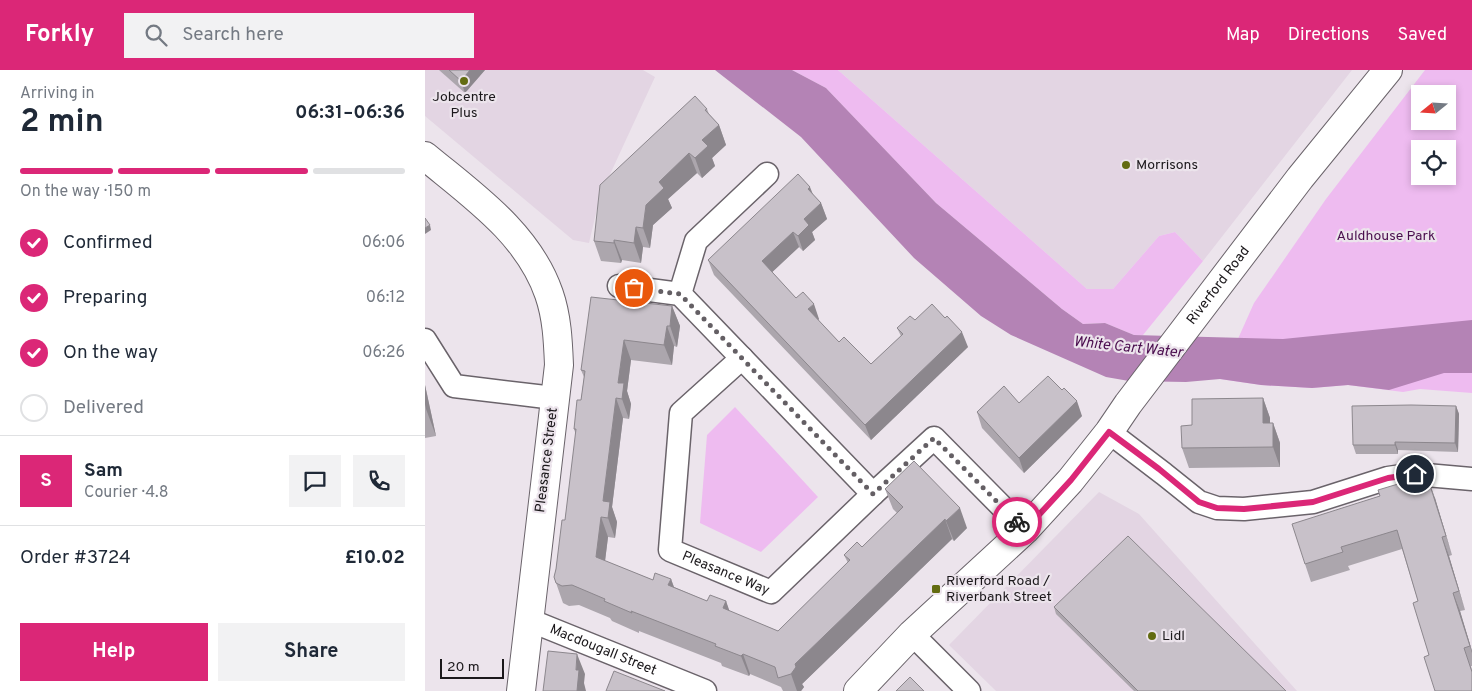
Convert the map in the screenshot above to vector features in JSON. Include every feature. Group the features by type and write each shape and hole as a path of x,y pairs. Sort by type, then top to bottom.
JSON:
{"street":[{"name":"Riverford Road","path":"858,691 912,634 1025,530 1071,480 1300,178 1388,70"},
{"name":"Pleasance Street","path":"425,156 493,213 527,251 539,271 549,294 558,334 559,365 521,691"},
{"path":"680,294 696,241 767,174"},
{"path":"619,286 680,294 873,494"},
{"path":"425,340 454,386 554,398"},
{"name":"Pleasance Way","path":"742,358 681,413 671,550 771,592 934,438 1025,530"},
{"path":"1109,432 1199,502 1217,508 1244,509 1313,502 1388,478 1415,474 1472,481"},
{"name":"Macdougall Street","path":"529,620 705,691"},
{"path":"912,634 969,691"}],"shaded area":[{"path":"425,70 643,70 655,77 600,196 589,243 573,240 425,116"},
{"name":"Morrisons","path":"838,70 1352,70 1203,261 1175,232 1159,236 1113,289 1087,289"},
{"path":"1099,492 1139,514 1297,691 996,691 949,645"}],"green space":[{"path":"792,70 838,70 1087,289 1113,289 1159,236 1175,232 1203,261 1143,335 1134,335 1105,323 1083,324 1062,309 936,203 826,88"},
{"name":"Auldhouse Park","path":"1425,70 1472,70 1472,393 1420,389 1403,392 1348,385 1312,388 1261,385 1220,379 1254,303 1326,199 1411,88 1411,130 1456,130 1456,85 1413,85"},
{"path":"735,407 818,497 761,552 700,523 707,435"}],"water":[{"name":"White Cart Water","path":"715,70 792,70 826,88 936,203 1062,309 1083,324 1105,323 1134,335 1283,339 1472,320 1472,373 1444,373 1389,390 1348,385 1312,388 1261,385 1220,379 1186,382 1129,381 1106,377 1011,335 981,316 914,258 801,137"}],"building":[{"path":"449,70 470,70 461,81"},
{"path":"695,96 719,125 702,140 708,146 695,158 689,153 659,182 664,188 646,205 643,228 636,227 634,243 614,240 614,243 594,241 600,185"},
{"path":"798,174 821,203 804,219 809,225 798,236 793,232 762,261 796,298 803,292 814,304 808,309 839,342 844,337 871,364 903,334 897,328 910,316 915,320 932,304 962,332 865,425 708,260"},
{"path":"425,218 430,225 425,228"},
{"path":"591,297 672,306 670,326 667,326 664,345 624,340 618,383 624,383 622,399 616,398 603,501 610,502 608,518 601,517 596,557 653,580 655,573 671,579 668,585 707,601 710,595 726,601 723,608 778,631 850,560 844,555 857,542 862,547 903,507 885,489 914,461 960,508 946,521 945,519 795,664 796,667 791,674 778,678 775,667 743,654 741,656 715,646 716,644 631,611 632,613 572,585 562,586 556,583 554,577 562,520 565,520 576,429 574,429 577,400 581,400 585,371 581,370"},
{"path":"1048,376 1077,401 1019,458 977,412 1004,386 1019,403"},
{"path":"1263,398 1263,423 1273,423 1273,447 1182,448 1181,426 1192,425 1192,399"},
{"path":"1352,406 1456,406 1455,443 1395,442 1395,445 1353,445"},
{"path":"1428,479 1446,536 1442,537 1459,591 1453,593 1470,646 1464,648 1472,672 1472,691 1435,691 1424,657 1429,655 1413,603 1418,601 1397,530 1341,547 1343,552 1305,564 1292,524 1380,496 1378,490 1408,481 1410,485"},
{"name":"Lidl","path":"1128,536 1286,691 1138,691 1054,607"},
{"path":"548,651 577,654 576,670 579,670 577,691 543,691"},
{"path":"614,671 665,691 606,691"},
{"path":"910,677 924,691 896,691"}],"way so far":[{"path":"634,288 680,294 873,494 934,438 1017,522"}],"place":[{"name":"Jobcentre Plus","path":"464,81"},
{"name":"Morrisons","path":"1126,165"},
{"name":"Riverford Road / Riverbank Street","path":"936,589"},
{"name":"Lidl","path":"1152,636"}],"route":[{"path":"1017,522 1025,530 1071,480 1109,432 1199,502 1217,508 1244,509 1313,502 1388,478 1415,474"}]}
